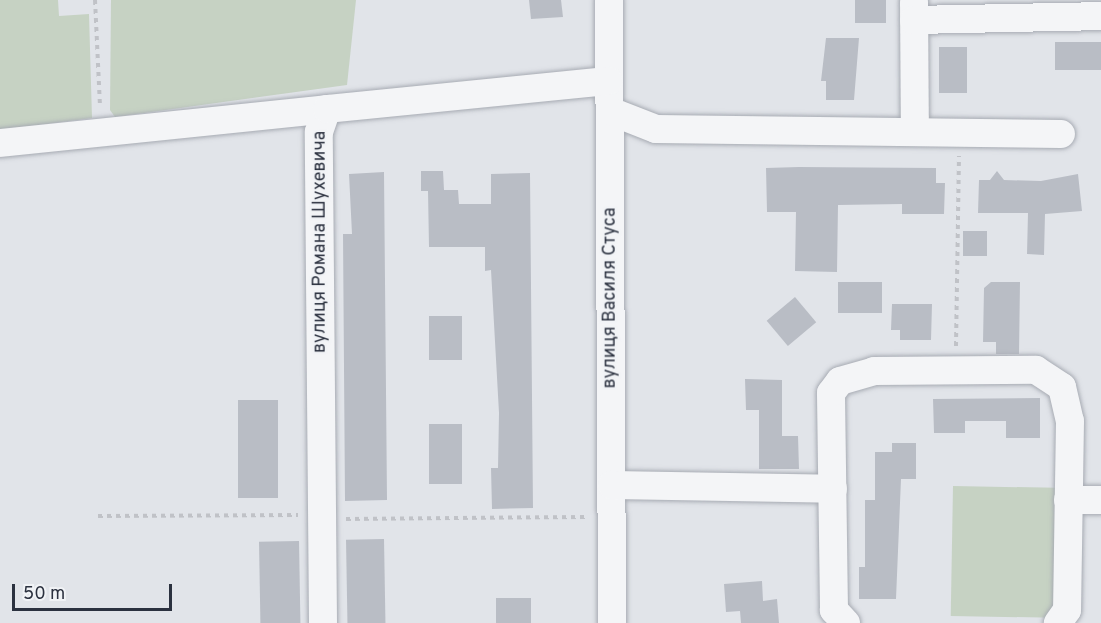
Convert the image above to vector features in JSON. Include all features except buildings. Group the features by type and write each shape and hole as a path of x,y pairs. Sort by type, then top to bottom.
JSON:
{"street":[{"name":"вулиця Василя Стуса","path":"609,0 612,623"},
{"path":"915,132 914,10 1101,16"},
{"name":"вулиця Романа Шухевича","path":"323,623 319,132 327,109 609,81"},
{"path":"0,143 327,109"},
{"path":"610,111 656,129 1061,134"},
{"path":"846,623 834,610 831,393 840,381 874,371 1036,370 1062,387 1070,421 1067,610 1059,623"},
{"path":"612,485 833,489"},
{"path":"1068,500 1101,500"}],"path":[{"path":"95,0 102,133"},
{"path":"956,371 960,133"},
{"path":"98,516 612,517"}],"green space":[{"path":"0,0 58,0 59,16 89,14 92,118 0,130"},
{"path":"111,0 356,0 347,85 115,117 110,110"},
{"path":"953,486 1057,488 1055,618 951,616"}]}
